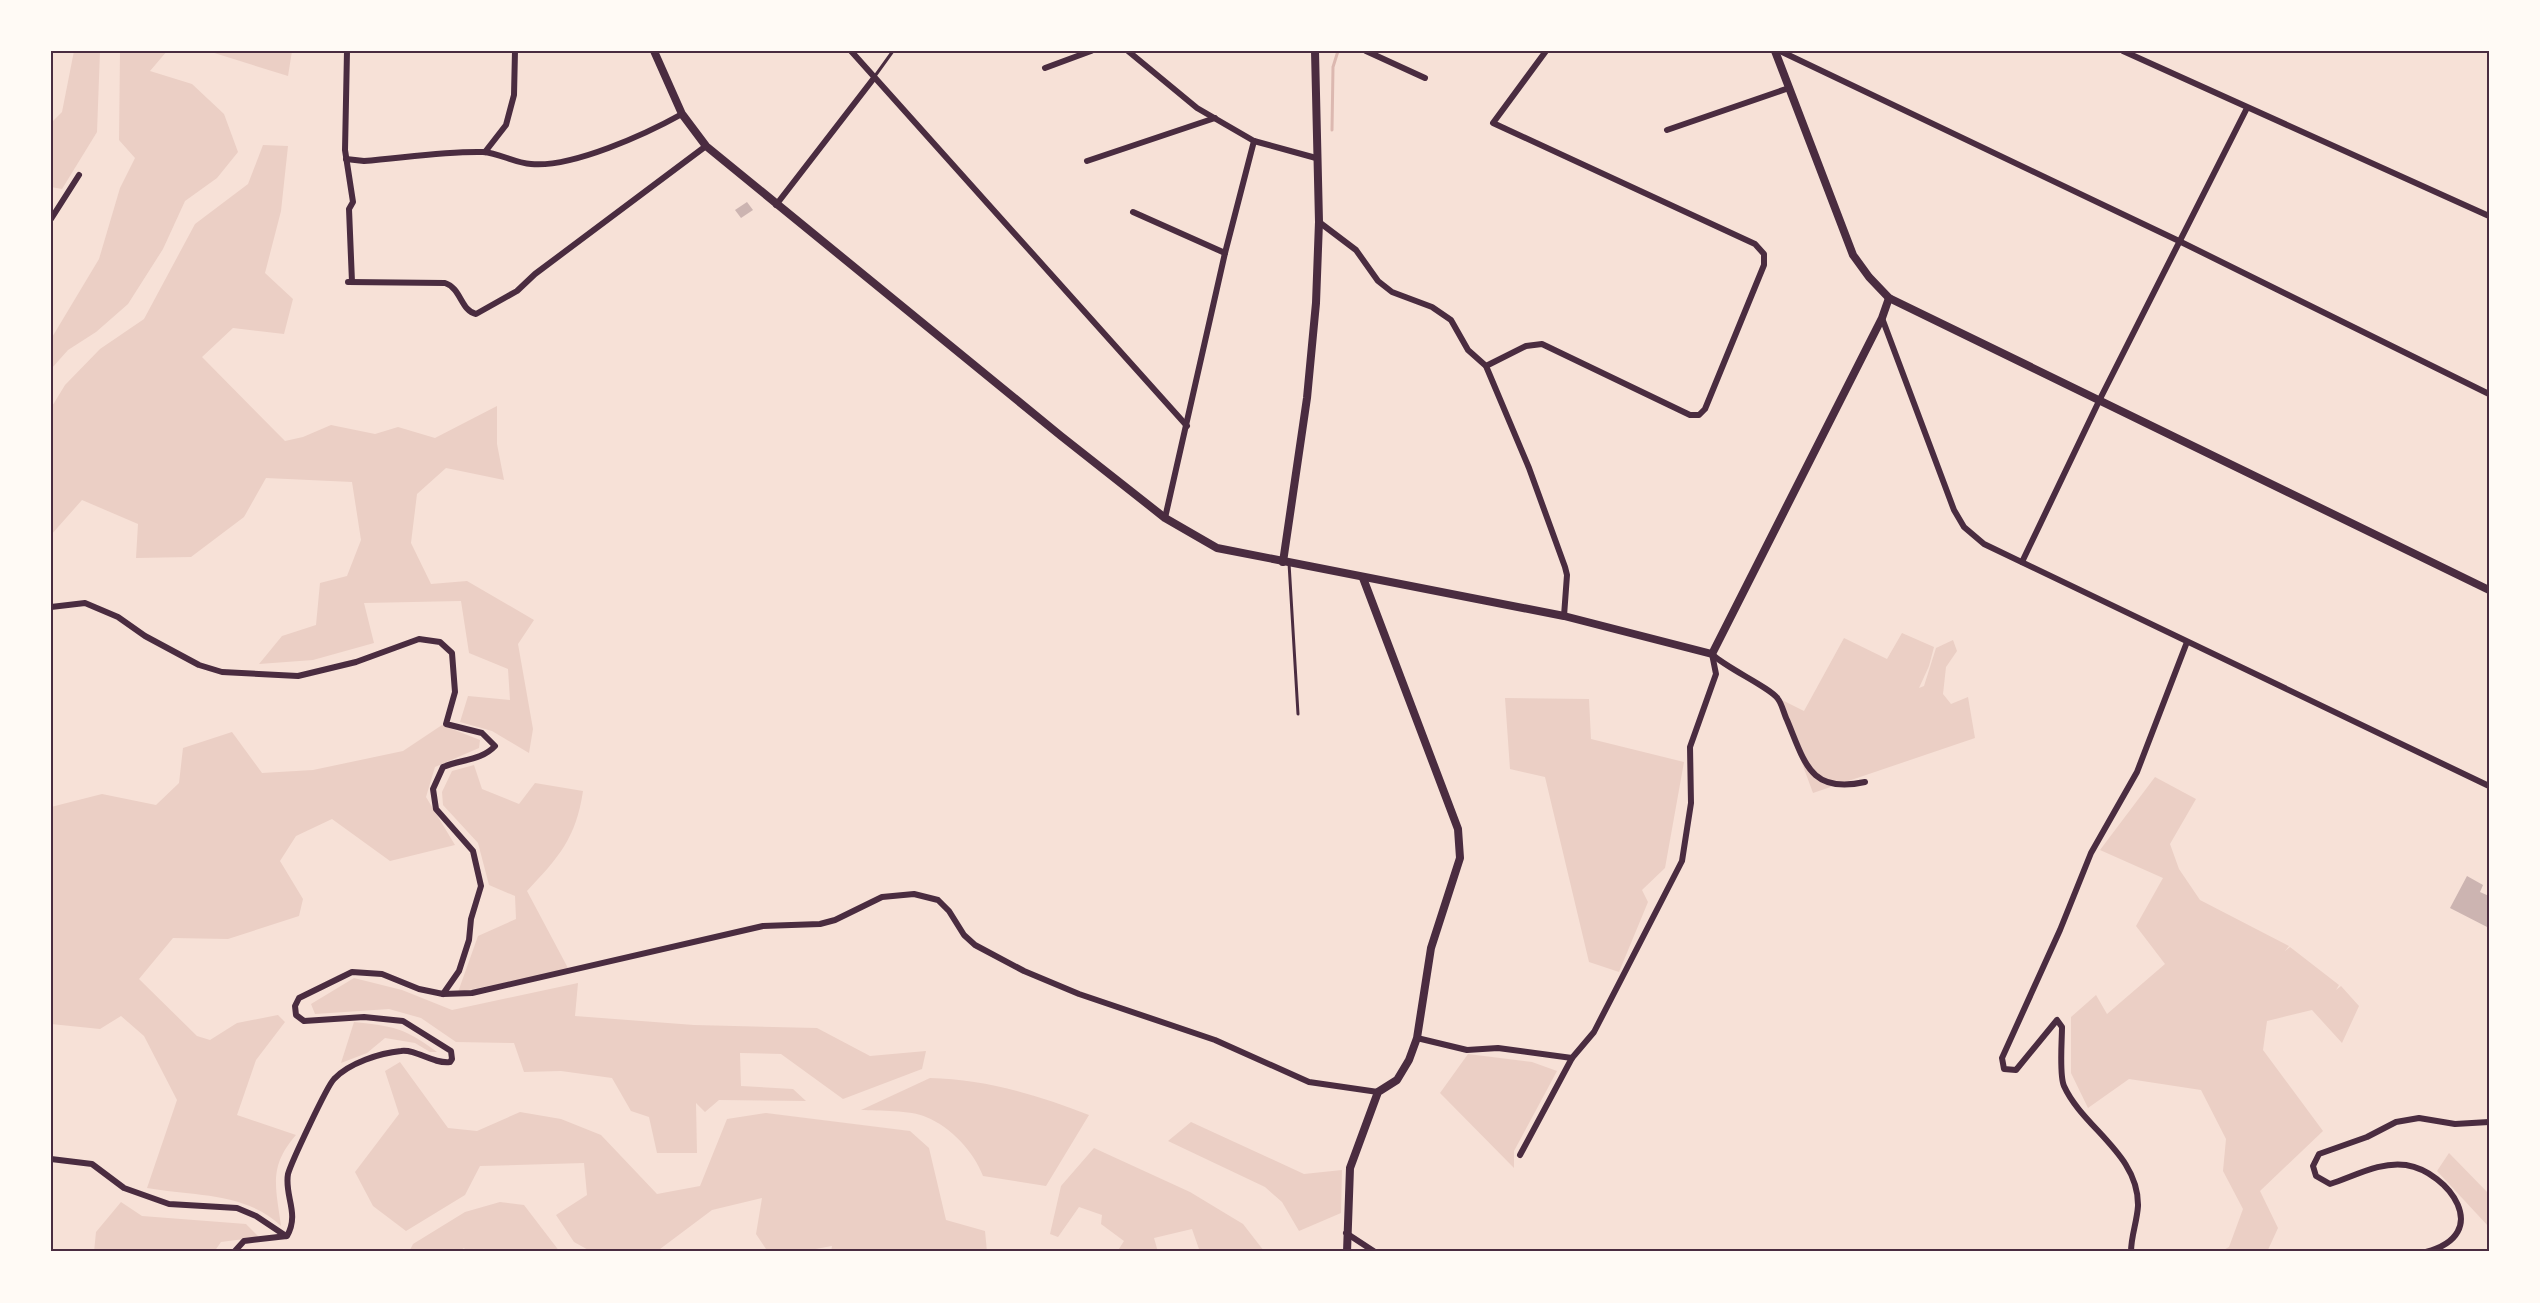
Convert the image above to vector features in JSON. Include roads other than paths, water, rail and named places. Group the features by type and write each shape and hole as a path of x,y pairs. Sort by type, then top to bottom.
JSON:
{"main road":[{"path":"1778,51 1853,255 1869,277 1889,298 2489,590"}],"street":[{"path":"347,51 346,159 353,202 349,208 350,282 445,283 457,290 468,310 476,314 517,291 535,274 706,146"},
{"path":"484,152 506,124 514,95 515,51"},
{"path":"654,51 682,114 706,146 776,205 1166,518 1217,548 1564,616 1712,654 1724,666 1778,698 1807,768 1817,778 1844,787 1865,782"},
{"path":"851,51 1187,426"},
{"path":"1045,68 1091,51"},
{"path":"1128,51 1197,108 1254,141 1316,158"},
{"path":"1286,562 1307,398 1315,312 1319,222 1315,51"},
{"path":"1366,51 1425,78"},
{"path":"1486,366 1526,346 1542,344 1690,415 1699,415 1705,409 1764,265 1764,254 1755,244 1493,123 1546,51"},
{"path":"1778,51 2179,241 2489,394"},
{"path":"2123,51 2489,216"},
{"path":"776,205 874,78"},
{"path":"1667,130 1790,88"},
{"path":"2022,562 2100,399 2247,108"},
{"path":"346,159 364,161 484,152 532,165 572,159 660,126 682,114"},
{"path":"1087,161 1215,118"},
{"path":"1166,518 1225,253 1254,141"},
{"path":"51,219 79,175"},
{"path":"1133,212 1225,253"},
{"path":"1319,222 1356,250 1378,281 1392,292 1432,307 1451,320 1468,350 1486,366 1529,468 1565,567 1567,575 1564,616"},
{"path":"1520,1155 1572,1058 1594,1032 1682,861 1691,803 1690,747 1716,674 1712,654 1882,318 1889,298"},
{"path":"1882,318 1954,510 1964,527 1984,544 2489,786"},
{"path":"1347,1252 1350,1168 1378,1092 1397,1080 1409,1060 1417,1038 1431,948 1460,858 1458,829 1363,578"},
{"path":"51,607 85,603 118,616 145,636 199,665 222,672 298,676 356,662 419,639 440,642 452,653 455,692 446,724 482,733 495,746 485,756 458,760 443,767 434,789 436,809 473,851 482,886 471,919 469,940 459,971 443,994"},
{"path":"2131,1252 2138,1206 2130,1173 2106,1136 2084,1114 2063,1085 2062,1027 2057,1020 2016,1070 2004,1069 2002,1058 2060,930 2091,854 2137,772 2187,642"},
{"path":"287,1236 294,1224 288,1177 292,1157 333,1079 362,1061 403,1050 440,1064 450,1062 452,1059 451,1051 403,1021 364,1017 304,1021 296,1015 295,1006 299,998 352,972 382,974 419,989 443,994 472,993 763,926 820,924 835,920 882,897 914,894 938,900 949,911 964,935 975,945 1024,971 1079,994 1215,1040 1309,1082 1378,1092"},
{"path":"1417,1038 1467,1050 1498,1048 1572,1058"},
{"path":"2426,1252 2455,1239 2460,1233 2462,1218 2448,1192 2432,1175 2406,1165 2391,1165 2349,1176 2330,1184 2316,1176 2313,1166 2319,1154 2367,1137 2396,1122 2419,1118 2455,1124 2489,1122"},
{"path":"51,1159 92,1164 124,1188 169,1204 237,1208 256,1216 287,1236"},
{"path":"1346,1233 1375,1252"},
{"path":"234,1252 244,1241 287,1236"}],"lane":[{"path":"874,78 893,51"},
{"path":"1286,562 1298,714"}],"waterway":[{"path":"1332,130 1333,67 1338,51"}]}
